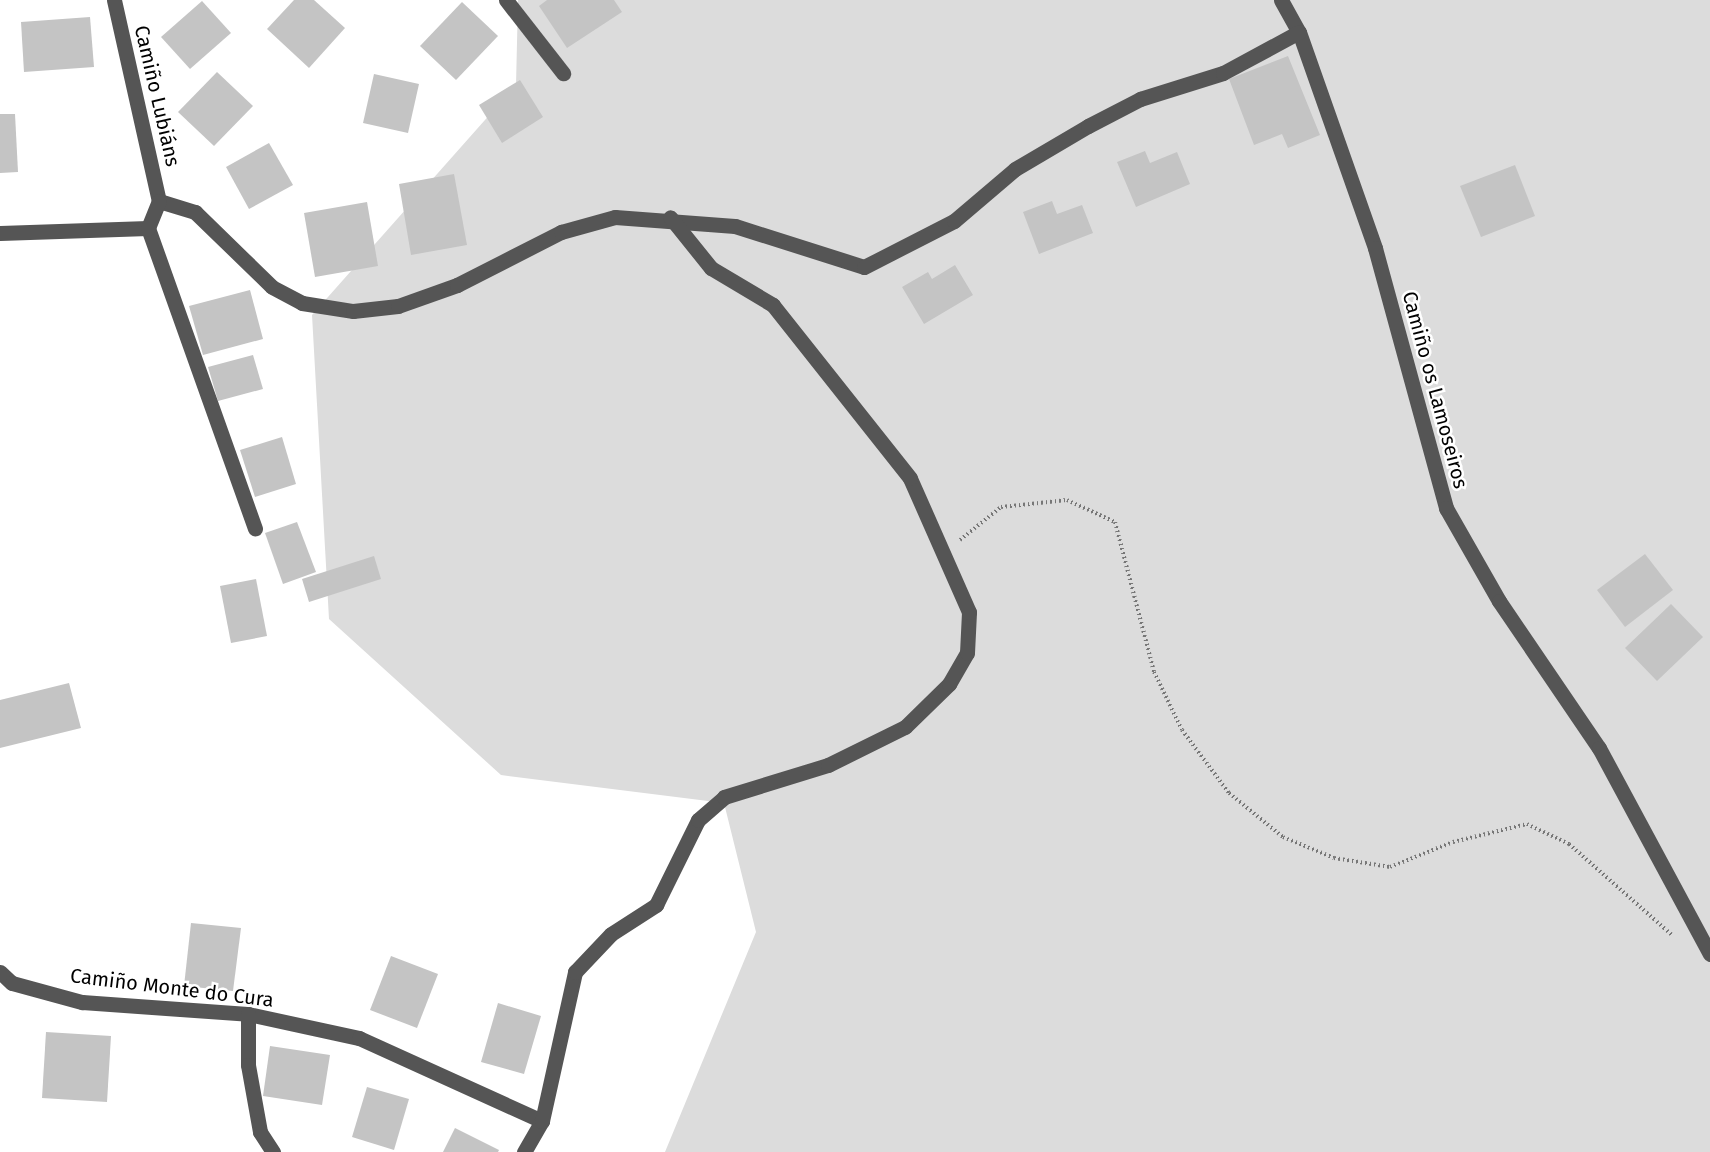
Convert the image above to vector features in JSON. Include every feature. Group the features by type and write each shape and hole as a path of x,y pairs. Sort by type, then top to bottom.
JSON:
{"street":[{"name":"Camiño Lubiáns","path":"114,0 159,201"},
{"path":"506,0 563,74"},
{"name":"Camiño os Lamoseiros","path":"1281,0 1299,32 1375,248 1446,508 1499,601 1599,748 1710,954"},
{"path":"255,529 148,228 159,201 195,212 230,251 282,292 302,303 353,311 398,306 457,285 561,232 615,217 670,217 735,226 864,267 954,220 1015,169 1088,126 1140,99 1223,73 1299,32"},
{"path":"525,1152 542,1121 575,972 611,934 656,905 698,820 724,797 828,765 905,727 949,684 967,653 969,612 910,478 773,305 711,268 670,217"},
{"path":"0,233 148,228"},
{"name":"Camiño Monte do Cura","path":"0,972 12,982 82,1002 248,1014 359,1038 542,1121"},
{"path":"248,1014 256,1110 273,1152"}],"path":[{"path":"944,553 1001,507 1067,500 1115,522 1154,672 1182,730 1229,794 1282,837 1334,858 1390,867 1453,842 1527,824 1569,844 1684,945"}],"shaded area":[{"path":"518,0 1710,0 1710,1152 665,1152 756,932 724,803 501,775 329,619 312,315 516,85"}],"building":[{"path":"294,0 314,0 345,28 309,68 267,29"},
{"path":"547,0 614,0 622,12 567,48 539,6"},
{"path":"202,1 231,33 190,69 161,37"},
{"path":"462,2 498,36 456,80 420,46"},
{"path":"90,17 94,67 24,72 21,22"},
{"path":"1288,56 1320,135 1288,148 1282,134 1254,145 1229,79"},
{"path":"217,72 253,106 214,146 178,112"},
{"path":"374,74 419,84 408,133 363,123"},
{"path":"520,80 543,117 502,143 479,105"},
{"path":"0,114 15,114 18,172 0,173"},
{"path":"269,143 293,185 249,209 226,167"},
{"path":"1145,151 1150,163 1177,152 1190,184 1136,207 1117,162"},
{"path":"1515,165 1535,216 1481,237 1460,186"},
{"path":"454,174 467,245 411,255 399,184"},
{"path":"1052,201 1057,214 1082,205 1093,233 1039,254 1023,212"},
{"path":"367,202 378,266 315,277 304,213"},
{"path":"955,265 973,295 924,324 902,287 928,272 932,279"},
{"path":"250,290 263,339 203,355 189,306"},
{"path":"253,355 263,389 218,401 208,367"},
{"path":"282,437 296,484 255,497 240,450"},
{"path":"297,522 316,572 283,584 265,533"},
{"path":"1645,554 1673,590 1625,627 1597,590"},
{"path":"374,556 381,579 309,602 302,579"},
{"path":"256,579 267,636 231,643 220,586"},
{"path":"1671,604 1703,637 1657,681 1625,648"},
{"path":"69,683 81,728 0,748 0,700"},
{"path":"191,923 241,928 233,991 184,986"},
{"path":"391,956 438,974 417,1028 370,1010"},
{"path":"498,1003 541,1016 524,1074 481,1062"},
{"path":"46,1032 111,1036 107,1102 42,1098"},
{"path":"270,1046 330,1055 322,1105 263,1096"},
{"path":"367,1087 409,1099 394,1150 352,1137"},
{"path":"455,1128 499,1150 498,1152 443,1152"}]}
